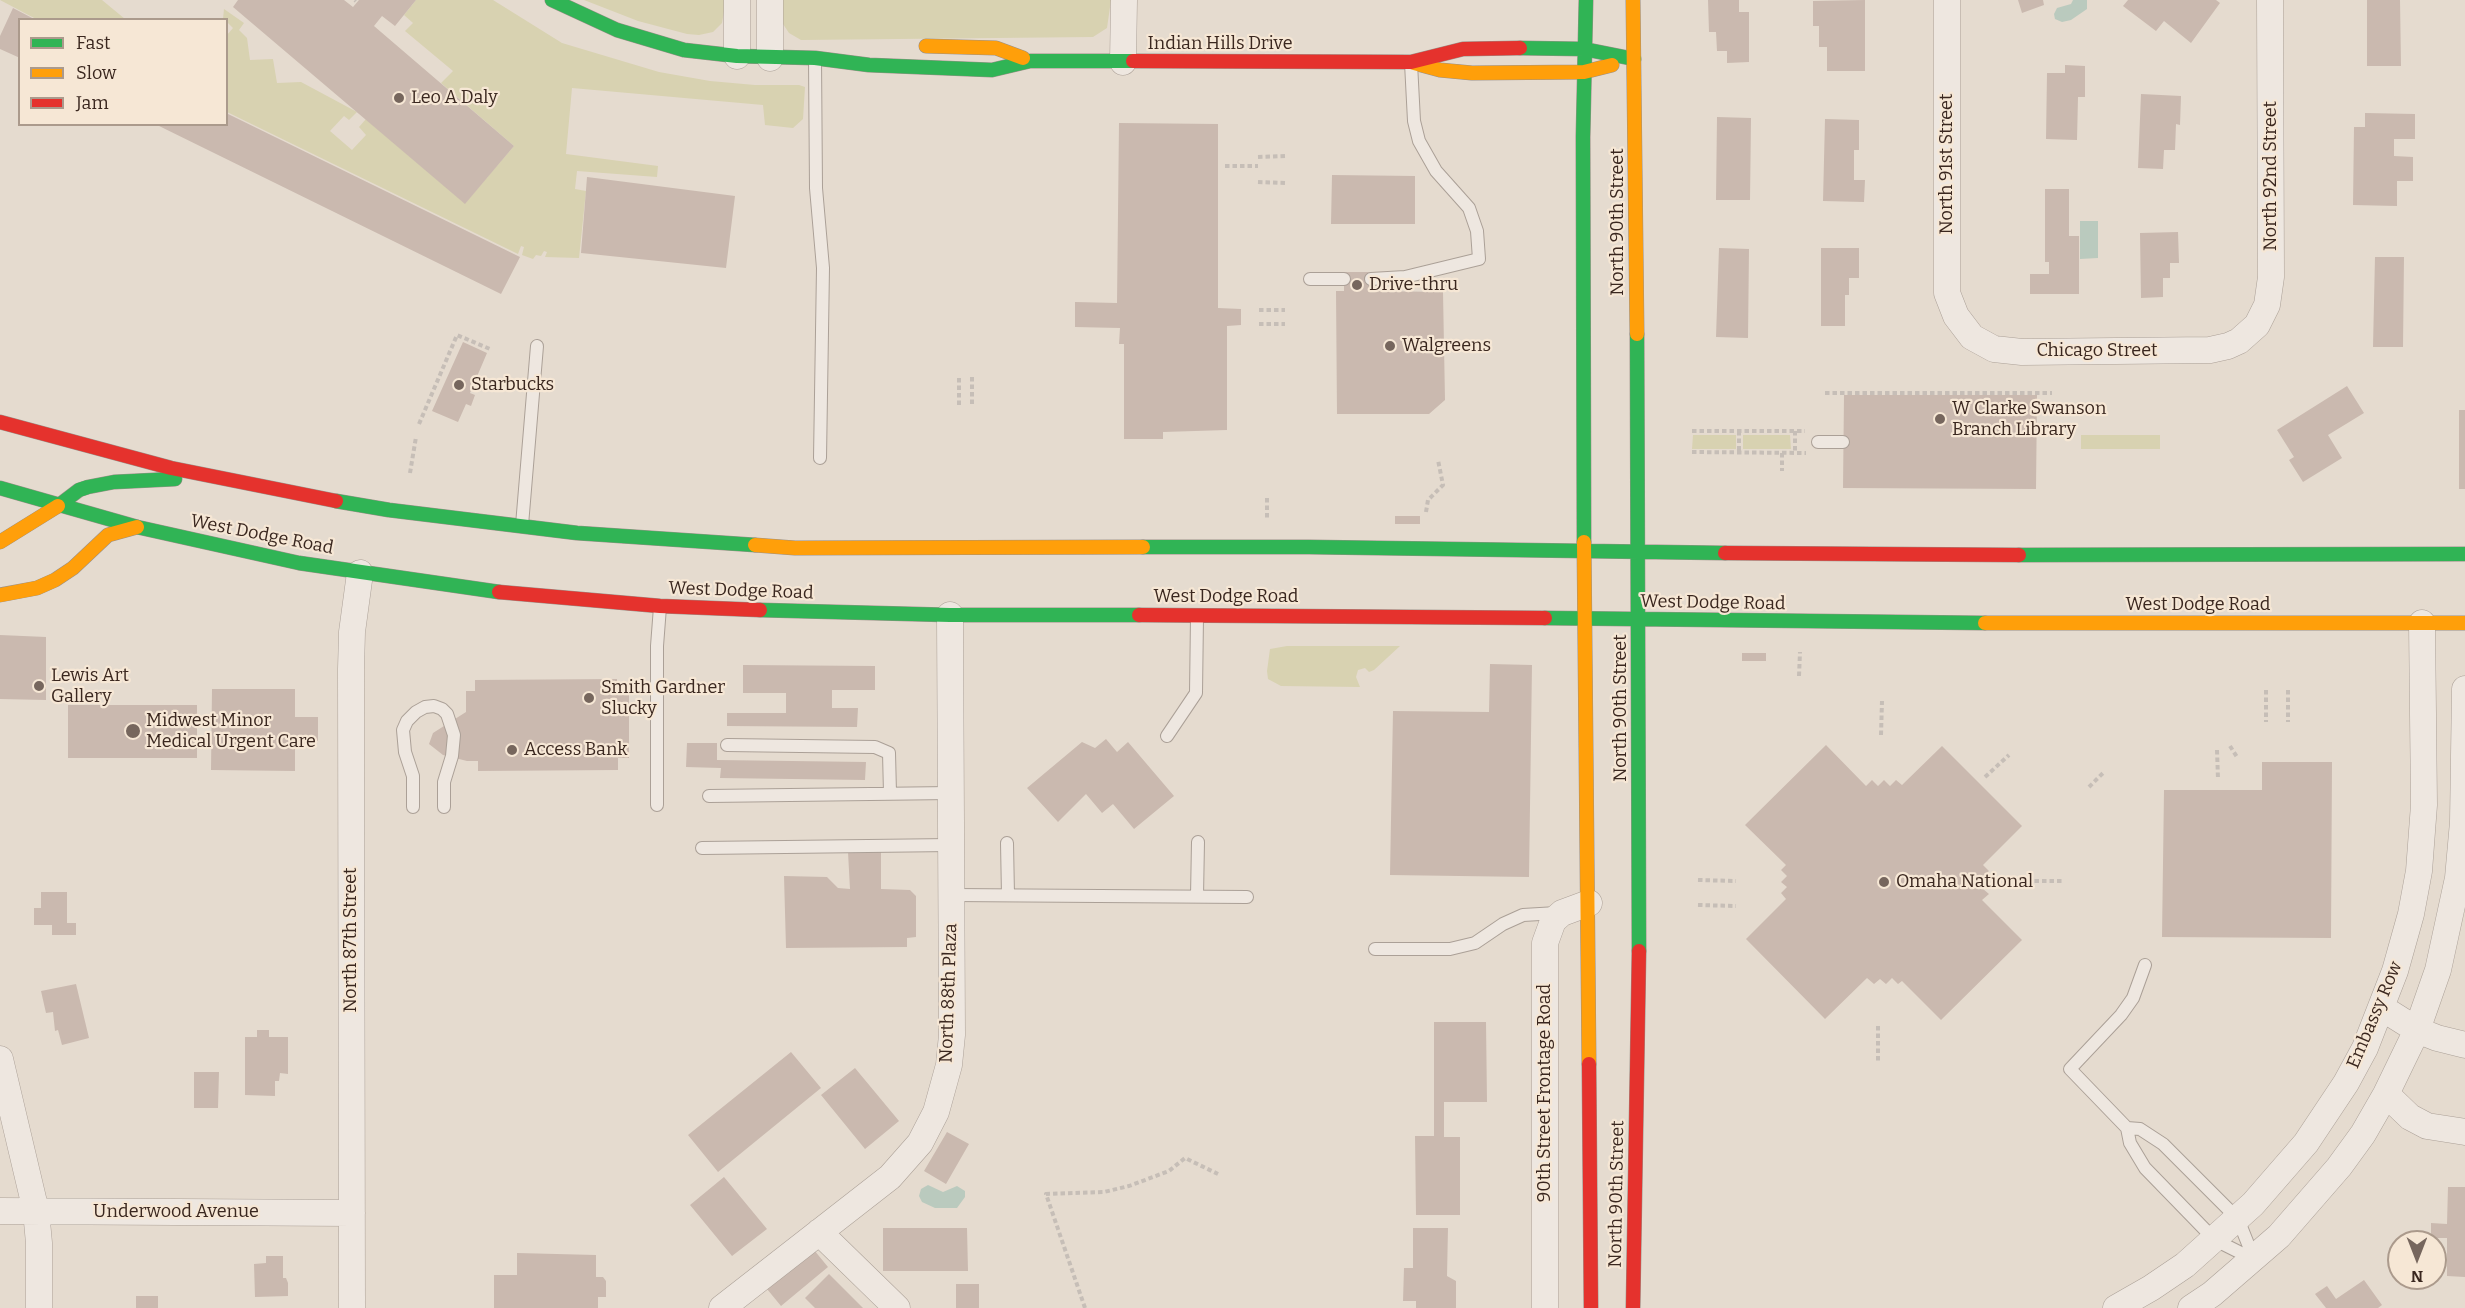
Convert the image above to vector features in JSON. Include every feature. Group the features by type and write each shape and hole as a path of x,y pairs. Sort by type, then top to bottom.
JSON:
{"main road":[{"name":"Indian Hills Drive","path":"552,0 634,37 684,50 737,57 815,58 869,65 976,70 999,69 1030,61 1411,62 1463,48 1584,49 1634,59"},
{"name":"North 90th Street","path":"1586,0 1584,49 1584,552 1591,1308"},
{"name":"North 90th Street","path":"1633,0 1639,553 1639,981 1633,1308"},
{"name":"Indian Hills Drive","path":"912,46 996,48 1030,61"},
{"name":"Indian Hills Drive","path":"815,58 846,48"},
{"name":"Indian Hills Drive","path":"1411,62 1434,69 1460,72 1584,72 1634,59"},
{"path":"0,422 212,477 379,508 522,527 650,539 795,548 1309,547 1639,553 2465,554"},
{"path":"0,542 58,506 79,490 88,487 114,482 212,477"},
{"name":"West Dodge Road","path":"0,488 137,527 250,553 360,573 534,596 660,606 950,615 1326,615 1870,623 2465,623"},
{"path":"0,595 38,588 55,580 73,568 108,536 137,527"}],"street":[{"path":"737,0 737,57"},
{"path":"770,0 770,58"},
{"path":"1123,62 1124,0"},
{"name":"North 91st Street","path":"1947,0 1946,286 1949,302 1961,324"},
{"name":"North 92nd Street","path":"2239,341 2257,325 2271,287 2270,0"},
{"name":"Chicago Street","path":"1961,324 1983,344 2004,351 2202,351 2228,346 2239,341"},
{"name":"North 87th Street","path":"352,1308 351,638 360,573"},
{"name":"North 88th Plaza","path":"722,1308 890,1177 920,1143 936,1112 947,1071 952,1035 950,615"},
{"name":"Embassy Row","path":"2116,1308 2185,1265 2238,1220 2279,1177 2325,1116 2365,1048 2382,1008 2403,945 2419,871 2424,805 2422,623"},
{"path":"2208,1303 2302,1212 2339,1167 2363,1134 2386,1094 2417,1030 2438,970 2458,879 2464,800 2465,689"},
{"path":"2419,871 2458,879"},
{"path":"1562,913 1589,903"},
{"name":"90th Street Frontage Road","path":"1545,1308 1545,943 1553,921 1562,913"},
{"path":"2382,1008 2417,1030 2465,1045"},
{"path":"0,1059 36,1211 39,1243 39,1308"},
{"path":"2386,1094 2410,1117 2427,1126 2465,1132"},
{"name":"Underwood Avenue","path":"0,1211 352,1213"},
{"path":"819,1232 897,1308"}],"lane":[{"path":"815,58 816,188 823,268 820,458"},
{"path":"1371,279 1405,277 1479,259 1477,231 1469,208 1436,171 1419,141 1414,121 1411,62"},
{"path":"1310,279 1344,279"},
{"path":"522,527 537,346"},
{"path":"1818,442 1843,442"},
{"path":"657,805 657,646 660,606"},
{"path":"1167,736 1196,693 1197,615"},
{"path":"413,807 413,776 405,752 403,730 407,721 416,712 424,707 434,706 442,708 447,714 454,735 452,756 444,782 444,807"},
{"path":"727,745 875,747 889,753 890,793"},
{"path":"709,796 951,793"},
{"path":"1197,896 1198,842"},
{"path":"1007,843 1008,895"},
{"path":"702,848 951,845"},
{"path":"952,895 1247,897"},
{"path":"1376,949 1450,949 1475,943 1503,924 1523,915 1562,913"},
{"path":"2145,965 2133,998 2121,1015 2070,1069 2127,1128 2130,1143 2145,1168 2215,1240 2254,1259"},
{"path":"2127,1128 2140,1129 2163,1144 2238,1220 2254,1259"}],"path":[{"path":"1258,157 1286,156"},
{"path":"1225,166 1258,166"},
{"path":"1258,182 1286,183"},
{"path":"1259,309 1285,309"},
{"path":"1259,324 1285,324"},
{"path":"419,423 457,335 490,350"},
{"path":"972,377 972,405"},
{"path":"959,378 959,405"},
{"path":"1826,393 2052,393"},
{"path":"1692,431 1804,431"},
{"path":"1739,431 1739,452"},
{"path":"1795,431 1795,453"},
{"path":"410,473 416,437"},
{"path":"1692,452 1806,453"},
{"path":"1782,453 1782,471"},
{"path":"1426,513 1428,500 1443,485 1438,460"},
{"path":"1267,498 1267,519"},
{"path":"1799,675 1800,652"},
{"path":"2266,690 2266,722"},
{"path":"2288,690 2288,722"},
{"path":"1881,735 1882,701"},
{"path":"2230,746 2237,757"},
{"path":"2217,750 2218,779"},
{"path":"1985,777 2009,755"},
{"path":"2089,787 2103,773"},
{"path":"1698,880 1736,881"},
{"path":"2027,881 2062,881"},
{"path":"1698,904 1736,906"},
{"path":"1878,1026 1878,1061"},
{"path":"1085,1308 1046,1194 1104,1192 1129,1186 1169,1171 1185,1158 1218,1174"}],"shaded area":[{"path":"0,0 102,0 124,18 34,18"},
{"path":"416,0 493,0 562,43 659,72 710,81 805,87 803,119 793,128 765,125 763,105 572,88 566,154 658,166 657,177 577,171 575,189 586,191 579,258 545,257 547,252 544,251 541,256 536,255 533,259 522,255 524,247 521,246 518,254 228,112 228,34 233,28 228,23 228,18 223,18 224,9 244,23 239,30 247,38 250,60 273,59 277,83 301,82 357,112 349,120 344,116 330,131 352,150 366,135 359,127 366,119 465,203 514,146 441,83 453,71 405,31 413,23 404,15"},
{"path":"584,0 726,0 722,23 713,32 699,35 638,21"},
{"path":"782,0 1111,0 1107,28 1093,37 801,40 789,33 783,24"},
{"path":"2073,0 2087,0 2087,9 2071,20 2062,22 2055,19 2054,14 2057,8 2071,4"},
{"path":"2080,221 2098,221 2098,258 2080,259"},
{"path":"1693,435 1736,435 1736,449 1692,449"},
{"path":"1743,435 1790,435 1791,449 1743,449"},
{"path":"2081,435 2160,435 2160,449 2081,449"},
{"path":"1287,646 1400,646 1374,670 1369,672 1365,668 1358,670 1356,677 1360,687 1281,686 1268,679 1270,649"},
{"path":"928,1185 943,1192 957,1186 965,1191 965,1197 957,1208 935,1208 922,1202 919,1196 921,1189"}],"building":[{"name":"Leo A Daly","path":"238,0 344,0 353,7 359,0 416,0 395,26 382,16 374,26 514,146 465,204 233,7"},
{"path":"1708,0 1739,0 1739,12 1749,12 1749,62 1727,63 1727,51 1717,51 1716,32 1709,32"},
{"path":"1865,0 1865,71 1827,71 1827,47 1819,47 1819,26 1813,26 1813,1"},
{"path":"2018,0 2043,0 2044,5 2022,13"},
{"path":"2128,0 2216,0 2220,3 2191,43 2164,21 2156,31 2123,6"},
{"path":"2367,0 2400,0 2401,66 2367,66"},
{"path":"13,8 32,18 18,18 18,57 0,49 0,36"},
{"path":"2065,65 2085,66 2085,97 2078,97 2077,140 2046,139 2047,73 2065,73"},
{"path":"2141,94 2181,96 2180,125 2176,124 2175,150 2164,150 2163,169 2138,168"},
{"path":"2365,113 2415,114 2415,139 2394,139 2394,156 2413,157 2413,181 2397,181 2397,206 2353,205 2354,127 2365,127"},
{"path":"228,114 520,257 501,294 159,126 228,126"},
{"path":"1717,117 1751,118 1750,200 1716,200"},
{"path":"1825,119 1859,120 1859,150 1854,150 1854,180 1865,180 1864,202 1823,201"},
{"path":"1119,123 1218,124 1218,308 1241,309 1241,325 1227,326 1227,430 1163,432 1163,439 1124,439 1124,344 1119,344 1120,328 1075,327 1075,302 1117,303"},
{"path":"1332,175 1415,176 1415,224 1331,224"},
{"path":"587,177 735,196 726,268 581,253"},
{"path":"2045,189 2069,189 2069,236 2079,236 2079,294 2030,294 2030,274 2049,274 2049,262 2045,262"},
{"path":"2178,232 2179,263 2170,263 2170,278 2163,278 2163,297 2141,298 2140,233"},
{"path":"1719,248 1749,249 1748,338 1716,337"},
{"path":"1821,248 1859,248 1859,278 1849,278 1849,295 1845,295 1845,326 1821,326"},
{"path":"2375,257 2404,257 2403,347 2373,347"},
{"name":"Walgreens","path":"1344,272 1371,272 1371,291 1443,292 1445,400 1429,414 1337,414 1336,291 1344,291"},
{"path":"463,342 487,353 470,393 475,395 471,406 466,404 458,422 432,411"},
{"path":"2347,386 2364,413 2328,435 2342,458 2303,482 2289,460 2294,457 2277,430"},
{"name":"W Clarke Swanson Branch Library","path":"1844,395 2037,395 2036,489 1843,488"},
{"path":"2459,410 2465,410 2465,489 2459,489"},
{"path":"1395,516 1420,516 1420,524 1395,524"},
{"path":"0,635 46,637 46,700 0,699"},
{"path":"1742,653 1766,653 1766,661 1742,661"},
{"path":"1490,664 1532,665 1529,877 1390,875 1393,711 1489,712"},
{"path":"743,665 875,666 875,690 832,690 832,708 858,708 857,727 727,726 727,713 786,713 786,693 743,693"},
{"path":"617,679 617,689 629,689 629,758 618,758 618,770 478,771 478,761 467,761 443,755 429,744 433,733 466,712 466,691 475,691 475,680"},
{"path":"212,689 295,689 295,717 318,717 318,741 295,741 295,771 211,770"},
{"name":"Midwest Minor Medical Urgent Care","path":"68,705 197,705 197,758 68,758"},
{"path":"1106,739 1117,752 1128,742 1174,796 1134,829 1113,804 1102,813 1086,794 1058,822 1027,788 1082,742 1095,748"},
{"path":"687,743 717,743 717,760 866,762 865,780 720,778 721,768 686,767"},
{"name":"Omaha National","path":"1826,745 1866,786 1872,780 1878,786 1884,780 1890,786 1896,780 1902,785 1942,746 2022,826 1983,865 1989,871 1982,877 1988,883 1982,888 1989,894 1982,900 2022,940 1941,1020 1902,981 1898,984 1892,978 1886,984 1880,979 1874,984 1867,978 1825,1019 1746,939 1786,899 1781,893 1787,887 1781,882 1787,876 1781,870 1786,865 1745,825"},
{"path":"2262,762 2332,762 2331,938 2162,937 2164,790 2262,790"},
{"path":"848,852 881,852 881,889 910,890 916,896 916,937 907,938 907,947 786,948 784,876 827,877 838,888 850,889"},
{"path":"41,892 67,892 67,923 76,923 76,935 52,935 52,925 34,925 34,908 41,908"},
{"path":"76,984 89,1038 62,1045 58,1030 55,1031 53,1012 46,1013 41,991"},
{"path":"1434,1022 1486,1022 1487,1102 1444,1102 1444,1137 1460,1137 1460,1215 1416,1215 1415,1136 1434,1136"},
{"path":"257,1030 269,1030 269,1037 288,1037 288,1074 280,1073 279,1081 275,1081 275,1096 245,1095 245,1037 257,1037"},
{"path":"791,1052 821,1088 718,1172 688,1135"},
{"path":"855,1068 899,1121 865,1149 821,1095"},
{"path":"194,1072 219,1072 218,1108 194,1108"},
{"path":"947,1132 969,1144 946,1184 924,1171"},
{"path":"724,1177 767,1229 732,1256 690,1205"},
{"path":"2448,1187 2465,1187 2465,1277 2447,1276 2447,1230 2431,1230 2431,1223 2447,1224"},
{"path":"883,1228 967,1228 968,1271 883,1271"},
{"path":"1413,1228 1448,1228 1447,1276 1456,1281 1456,1308 1416,1308 1416,1301 1403,1301 1404,1268 1413,1268"},
{"path":"814,1250 828,1267 781,1306 767,1289"},
{"path":"517,1253 596,1255 596,1277 603,1277 606,1281 606,1297 598,1297 598,1308 494,1308 494,1275 517,1275"},
{"path":"266,1256 283,1256 283,1278 286,1278 288,1283 288,1296 255,1297 254,1264 266,1263"},
{"path":"829,1274 863,1308 815,1308 805,1298"},
{"path":"2364,1280 2382,1305 2378,1308 2326,1308 2315,1294 2327,1286 2336,1299"},
{"path":"956,1284 979,1284 979,1308 956,1308"},
{"path":"136,1296 158,1296 158,1308 136,1308"}],"traffic: fast":[{"path":"552,0 617,30 684,50 737,56 815,58 869,65 992,70 1030,61 1133,61"},
{"path":"1584,542 1583,137 1586,0"},
{"path":"1520,48 1584,49 1634,59"},
{"path":"1637,334 1639,951"},
{"path":"58,506 79,490 88,487 114,482 175,479"},
{"path":"0,488 137,527 299,563 499,592"},
{"path":"336,501 389,510 577,533 755,545"},
{"path":"1143,547 1725,553"},
{"path":"2019,555 2465,554"},
{"path":"760,610 950,615 1139,615"},
{"path":"1545,618 1985,623"}],"traffic: slow":[{"path":"1633,0 1637,334"},
{"path":"926,46 996,48 1023,58"},
{"path":"1414,63 1440,70 1472,73 1584,72 1612,65"},
{"path":"0,542 58,506"},
{"path":"0,595 37,588 55,580 73,568 108,535 137,527"},
{"path":"1584,542 1589,1064"},
{"path":"755,545 795,548 1143,547"},
{"path":"1985,623 2465,623"}],"traffic: jam":[{"path":"1133,61 1411,62 1463,49 1520,48"},
{"path":"0,422 171,468 336,501"},
{"path":"1725,553 2019,555"},
{"path":"499,592 660,606 760,610"},
{"path":"1139,615 1545,618"},
{"path":"1633,1308 1639,951"},
{"path":"1589,1064 1591,1308"}],"place":[{"name":"Leo A Daly","path":"399,98"},
{"name":"Drive-thru","path":"1357,285"},
{"name":"Walgreens","path":"1390,346"},
{"name":"Starbucks","path":"459,385"},
{"name":"W Clarke Swanson Branch Library","path":"1940,419"},
{"name":"Lewis Art Gallery","path":"39,686"},
{"name":"Smith Gardner Slucky","path":"589,698"},
{"name":"Midwest Minor Medical Urgent Care","path":"133,731"},
{"name":"Access Bank","path":"512,750"},
{"name":"Omaha National","path":"1884,882"}]}
